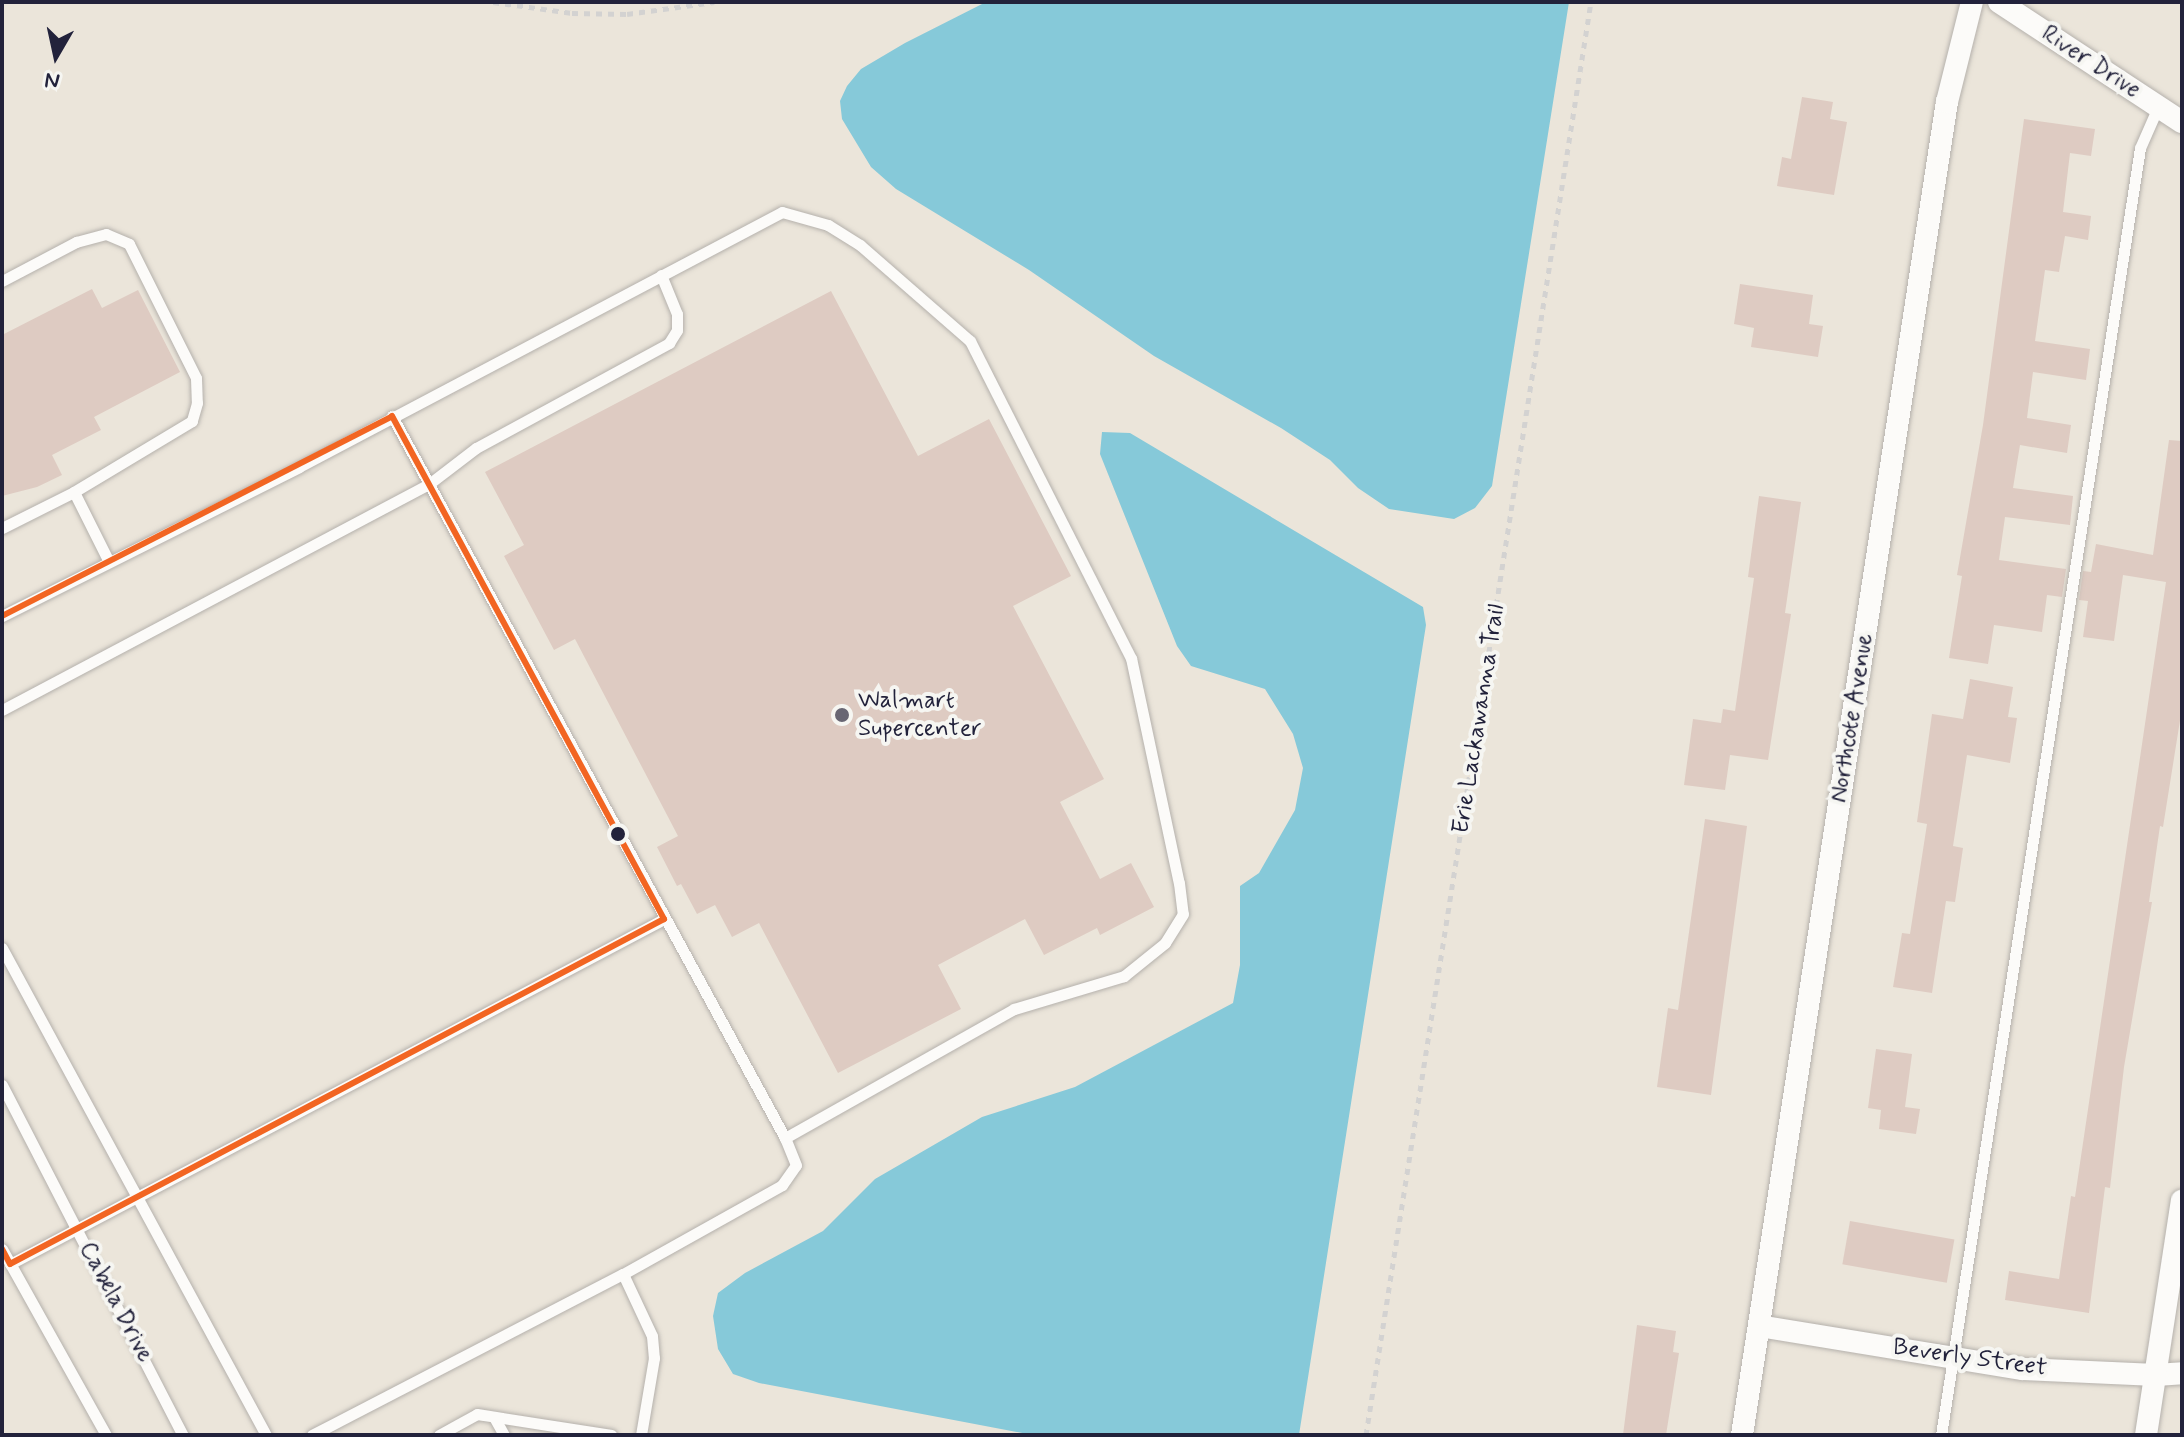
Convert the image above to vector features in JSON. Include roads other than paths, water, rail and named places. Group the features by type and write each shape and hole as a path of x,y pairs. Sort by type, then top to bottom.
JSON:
{"street":[{"name":"Northcote Avenue","path":"1742,1435 1947,102 1972,2"},
{"name":"River Drive","path":"1999,2 2182,122"},
{"path":"2146,1435 2182,1201"},
{"name":"Beverly Street","path":"1759,1326 2023,1369 2156,1375 2182,1373"}],"lane":[{"path":"1941,1435 2140,148 2158,107"},
{"path":"2,616 782,212 828,225 860,245 970,341 1131,658 1183,914 1165,943 1124,976 1014,1009 785,1138"},
{"path":"2,281 76,242 106,234 129,244 196,378 197,403 192,421 74,492 2,528"},
{"path":"2,710 429,484 476,448 669,343 677,330 677,314 661,275"},
{"path":"312,1435 623,1274 782,1185 796,1165 785,1138 392,416"},
{"path":"74,492 109,562"},
{"path":"10,1264 664,919"},
{"path":"2,948 266,1435"},
{"name":"Cabela Drive","path":"2,1085 183,1435"},
{"path":"2,1249 106,1435"},
{"path":"623,1274 652,1336 654,1358 641,1435"},
{"path":"439,1435 477,1414 611,1435"},
{"path":"494,1417 504,1435"}],"water":[{"path":"986,2 1569,2 1492,486 1475,508 1454,519 1389,509 1358,488 1330,460 1281,428 1154,356 1029,270 896,189 871,167 842,119 840,101 847,86 861,69"},
{"path":"1102,432 1130,433 1423,607 1426,625 1299,1435 1033,1435 759,1383 733,1374 718,1349 713,1316 718,1293 745,1273 823,1231 875,1179 982,1117 1075,1087 1233,1003 1240,965 1240,886 1259,873 1295,810 1303,768 1293,734 1265,689 1191,666 1177,646 1100,454"}],"place":[{"name":"Walmart Supercenter","path":"842,715"}]}
